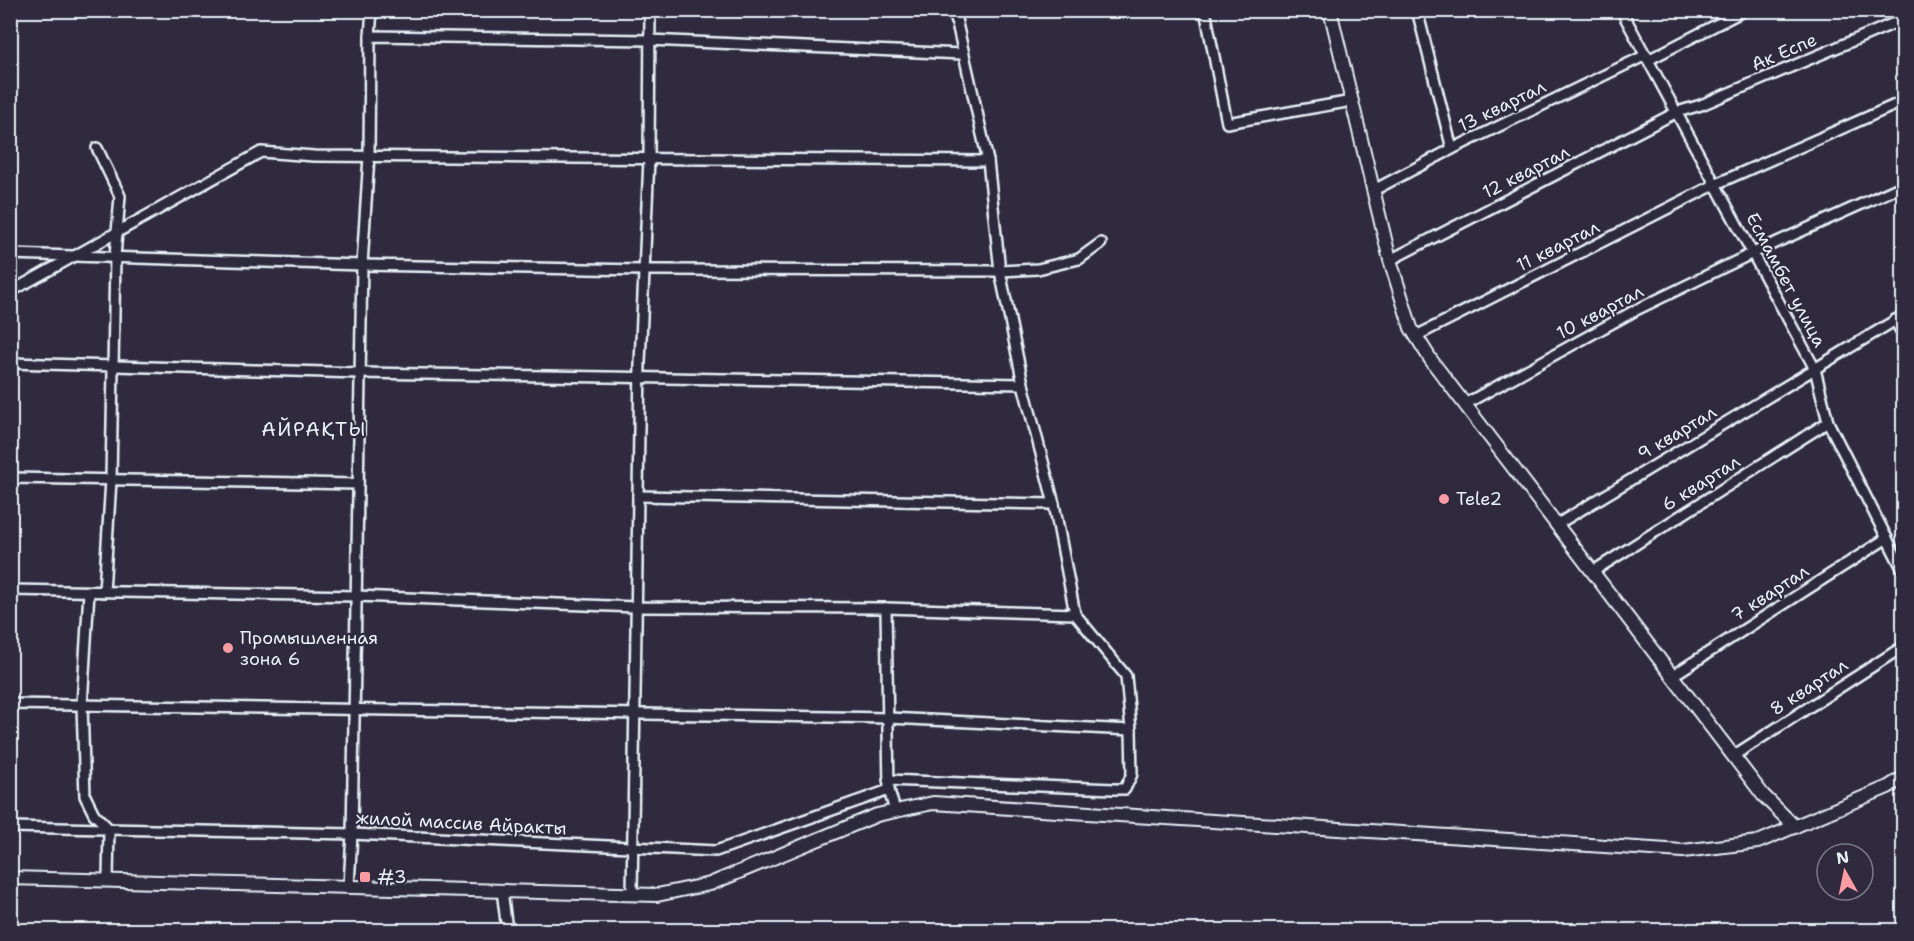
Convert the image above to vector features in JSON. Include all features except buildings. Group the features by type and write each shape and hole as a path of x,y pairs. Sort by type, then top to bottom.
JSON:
{"main road":[{"path":"1330,10 1390,260 1411,328 1556,525 1763,795 1795,826"},
{"path":"10,878 349,885 657,895 710,884 877,815 933,803 1683,851 1758,842 1888,787 1904,777"}],"street":[{"path":"349,885 352,834 362,266 369,156 369,36 372,10"},
{"path":"633,894 640,377 649,159 650,10"},
{"path":"889,785 1125,789 1132,774 1126,676 1075,614 1054,504 1023,384 999,271 987,160 954,10"},
{"path":"1205,10 1227,123 1352,101"},
{"path":"1417,10 1452,149"},
{"name":"Есмамбет улица","path":"1621,10 1815,369 1828,422 1904,572"},
{"path":"1647,58 1745,10"},
{"name":"Ак Еспе","path":"1677,112 1701,105 1904,19"},
{"path":"369,36 649,40 962,54"},
{"name":"13 квартал","path":"1374,190 1452,149 1647,58"},
{"path":"1716,184 1904,101"},
{"name":"12 квартал","path":"1390,260 1677,112"},
{"path":"98,148 120,196 115,257 111,480 104,592"},
{"path":"10,292 117,230 261,152 369,156 987,160"},
{"name":"11 квартал","path":"1416,336 1716,184"},
{"path":"1753,253 1904,185"},
{"path":"10,254 362,266 999,271 1038,268 1079,259 1101,243"},
{"name":"10 квартал","path":"1465,404 1634,311 1753,253"},
{"path":"1815,369 1899,318 1904,337"},
{"path":"10,363 360,373 1023,384"},
{"name":"9 квартал","path":"1556,525 1815,369"},
{"name":"6 квартал","path":"1592,572 1828,422"},
{"path":"10,478 358,484"},
{"path":"638,496 1054,504"},
{"name":"7 квартал","path":"1672,676 1887,538"},
{"path":"10,590 356,596 636,607 886,608 1075,614"},
{"path":"90,592 82,705 85,796 94,814 109,829 108,879"},
{"path":"886,608 889,785 895,811"},
{"name":"8 квартал","path":"1733,756 1904,646"},
{"path":"10,704 889,718 1131,730"},
{"name":"жилой массив Айракты","path":"10,827 352,834 716,851 889,785"},
{"path":"502,890 507,930"}],"place":[{"name":"Tele2","path":"1444,499"},
{"name":"Промышленная зона 6","path":"228,648"},
{"name":"#3","path":"365,877"}],"district":[{"name":"АЙРАҚТЫ","path":"314,429"}]}
